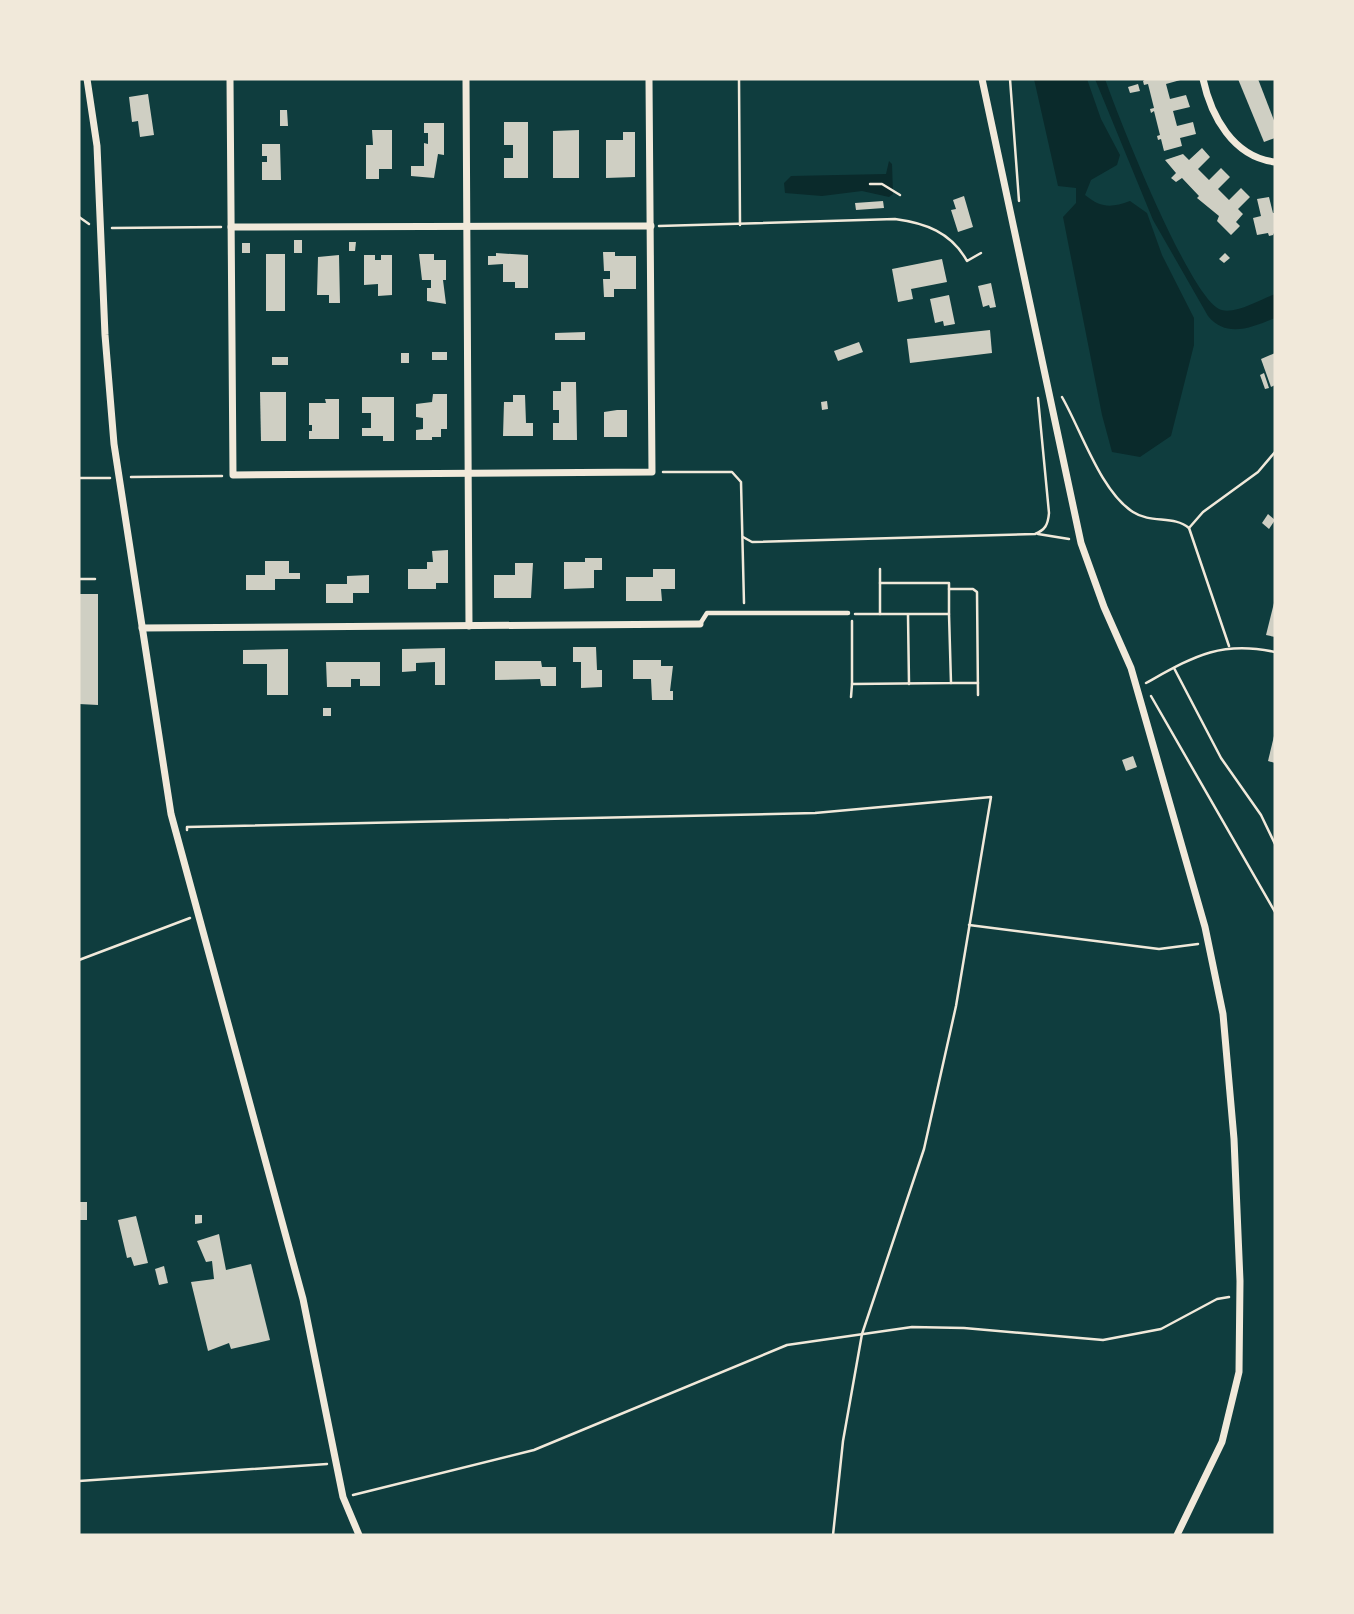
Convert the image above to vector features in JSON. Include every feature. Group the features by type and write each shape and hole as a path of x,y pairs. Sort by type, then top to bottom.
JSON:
{"street":[{"path":"87,79 97,146 105,335 118,478 171,814 303,1299 343,1497 359,1535"},
{"path":"230,79 233,475 652,472 649,79"},
{"path":"466,79 469,626"},
{"path":"982,79 1080,543 1131,668 1208,943 1223,1014 1234,1139 1241,1294 1239,1372 1222,1442 1177,1535"},
{"path":"1203,79 1217,121 1232,140 1248,153 1275,162"},
{"path":"231,227 651,226"},
{"path":"142,628 700,624"}],"lane":[{"path":"700,624 707,613 850,613"}],"path":[{"path":"739,79 740,225"},
{"path":"1010,79 1021,198 1011,219"},
{"path":"870,184 882,184 900,195"},
{"path":"651,226 740,225 793,220 920,222 940,231 967,261 981,253"},
{"path":"102,228 231,227"},
{"path":"1035,534 1048,524 1049,513 1037,401 1045,379 1057,390 1068,408 1103,478 1133,512 1152,519 1181,521 1189,528 1229,646"},
{"path":"1189,528 1203,512 1258,472 1275,452"},
{"path":"652,472 732,472 738,476 741,486 744,613"},
{"path":"79,478 233,475"},
{"path":"743,537 751,542 1035,534 1080,543"},
{"path":"880,569 880,614"},
{"path":"79,579 95,579"},
{"path":"880,583 949,583 951,683"},
{"path":"949,589 973,589 976,592 978,695"},
{"path":"852,697 850,613 949,614"},
{"path":"908,615 909,684"},
{"path":"1149,681 1229,646 1275,652"},
{"path":"1174,668 1221,758 1261,814 1275,844"},
{"path":"852,684 978,683"},
{"path":"1150,696 1275,912"},
{"path":"188,838 187,827 815,813 991,797 957,1006 924,1149 862,1334 844,1441 833,1535"},
{"path":"79,960 197,916"},
{"path":"969,925 1159,949 1208,943"},
{"path":"343,1497 534,1450 787,1345 912,1327 964,1328 1103,1340 1161,1329 1217,1299 1241,1294"},
{"path":"79,1481 336,1464"}],"water":[{"path":"1034,79 1087,79 1101,119 1120,155 1117,165 1091,180 1085,195 1106,206 1130,201 1147,213 1162,255 1194,318 1194,345 1171,436 1140,457 1112,452 1102,415 1063,217 1076,203 1076,188 1058,186"},
{"path":"1095,79 1105,79 1124,130 1173,240 1206,296 1219,309 1225,311 1239,309 1275,294 1275,318 1249,327 1231,329 1215,323 1208,316 1153,220"},
{"path":"889,161 892,164 893,194 889,197 862,191 822,196 785,193 784,183 791,176 886,174"}],"building":[{"path":"1184,79 1166,84 1170,99 1186,95 1190,107 1173,111 1177,126 1193,122 1196,134 1180,138 1182,146 1164,151 1161,139 1158,140 1157,136 1160,135 1154,111 1151,113 1150,109 1154,108 1148,84 1144,85 1143,81"},
{"path":"1238,79 1258,79 1275,123 1275,138 1264,142"},
{"path":"1138,84 1140,91 1130,93 1128,87"},
{"path":"148,94 154,135 140,137 138,121 132,122 129,97"},
{"path":"280,110 287,110 288,126 280,126"},
{"path":"504,122 528,122 528,178 504,178 504,158 513,158 513,145 504,145"},
{"path":"424,123 444,123 444,155 438,154 434,178 411,176 411,166 424,166 424,143 428,144 428,133 424,133"},
{"path":"372,130 392,130 392,169 379,169 379,179 366,179 366,145 373,145"},
{"path":"579,130 579,178 553,178 553,131"},
{"path":"623,132 635,132 635,177 606,178 606,140 623,140"},
{"path":"262,144 280,144 281,180 262,180 262,162 267,162 267,156 262,156"},
{"path":"1202,148 1210,157 1198,169 1209,180 1221,168 1230,177 1218,189 1229,200 1241,188 1250,197 1238,209 1243,214 1236,222 1240,226 1231,235 1217,221 1219,216 1197,198 1199,196 1182,178 1176,182 1171,178 1176,173 1165,160 1183,154 1189,160"},
{"path":"964,196 973,227 958,232 951,210 956,209 953,200"},
{"path":"1269,197 1275,213 1275,231 1269,236 1268,233 1257,235 1253,218 1261,216 1257,199"},
{"path":"883,201 884,208 856,210 855,203"},
{"path":"294,240 302,240 302,253 294,253"},
{"path":"349,242 356,242 355,251 349,251"},
{"path":"242,243 250,243 250,253 242,253"},
{"path":"603,252 615,252 615,256 636,256 636,289 614,289 614,297 604,297 603,279 610,279 610,271 604,271"},
{"path":"496,253 528,255 528,288 515,288 515,282 503,282 503,264 488,265 488,256 496,256"},
{"path":"1225,253 1230,258 1224,263 1219,259"},
{"path":"266,254 285,254 285,311 266,311"},
{"path":"419,254 434,254 434,260 446,260 446,280 443,280 446,304 427,301 427,288 431,288 431,280 422,280"},
{"path":"339,255 340,303 329,303 329,295 317,295 318,257"},
{"path":"364,255 375,255 375,260 381,260 381,255 392,255 392,295 378,296 378,284 364,285"},
{"path":"942,259 947,282 911,289 913,299 898,302 892,269"},
{"path":"991,283 996,307 983,307 978,286"},
{"path":"949,295 955,324 944,326 943,321 935,323 930,299"},
{"path":"990,330 992,353 910,363 907,339"},
{"path":"585,332 585,340 555,340 555,333"},
{"path":"859,342 863,352 838,361 834,351"},
{"path":"432,352 447,352 447,360 432,360"},
{"path":"401,353 409,353 409,363 401,363"},
{"path":"1275,353 1275,385 1271,387 1261,359"},
{"path":"272,357 288,357 288,365 272,365"},
{"path":"1264,373 1269,388 1265,389 1260,375"},
{"path":"561,382 576,382 577,440 553,440 553,423 559,423 559,410 553,410 553,391 561,391"},
{"path":"260,392 286,392 286,441 261,441"},
{"path":"433,394 447,394 447,429 441,429 441,437 416,440 416,430 423,429 423,418 416,417 416,404 432,402"},
{"path":"513,395 525,395 526,423 533,423 533,436 503,436 504,402 513,402"},
{"path":"362,397 394,397 394,441 383,441 383,436 362,436 362,428 371,428 371,413 362,413"},
{"path":"325,399 339,399 339,439 309,439 312,425 309,425 309,403 326,403"},
{"path":"827,401 828,409 822,410 821,402"},
{"path":"627,410 627,437 604,437 604,412"},
{"path":"1268,514 1275,520 1269,529 1262,523"},
{"path":"448,550 448,583 436,583 436,589 408,589 408,569 427,569 427,562 433,562 432,551"},
{"path":"585,558 602,558 602,570 594,570 594,588 564,589 564,562 585,562"},
{"path":"265,561 289,561 289,573 300,573 300,579 275,579 275,590 246,590 246,575 265,575"},
{"path":"515,563 533,563 531,598 494,598 494,575 515,575"},
{"path":"653,569 675,569 675,589 661,589 662,601 626,601 626,577 653,577"},
{"path":"369,575 369,593 353,593 353,603 326,603 326,584 347,584 347,576"},
{"path":"79,594 98,594 98,705 79,704"},
{"path":"1275,603 1275,637 1266,635"},
{"path":"573,647 596,647 597,670 602,670 602,687 581,688 581,662 573,662"},
{"path":"445,648 445,685 435,685 435,662 416,663 416,671 402,672 402,649"},
{"path":"288,649 288,695 267,695 267,664 243,664 243,650"},
{"path":"633,660 661,660 661,666 673,666 670,691 673,691 673,700 652,700 651,679 633,679"},
{"path":"495,661 541,661 542,667 556,667 556,686 541,686 540,679 495,680"},
{"path":"326,662 380,662 380,686 360,686 360,679 351,679 351,687 327,687"},
{"path":"323,708 331,708 331,716 323,716"},
{"path":"1275,736 1275,763 1268,761"},
{"path":"1133,756 1137,767 1126,771 1122,760"},
{"path":"79,1202 87,1202 87,1220 79,1220"},
{"path":"195,1215 202,1215 202,1223 195,1224"},
{"path":"136,1216 148,1263 134,1266 131,1257 127,1258 118,1220"},
{"path":"219,1234 226,1270 251,1264 270,1340 231,1349 229,1343 208,1351 191,1282 214,1279 212,1261 206,1262 197,1241"},
{"path":"164,1266 168,1283 159,1285 155,1269"}]}
